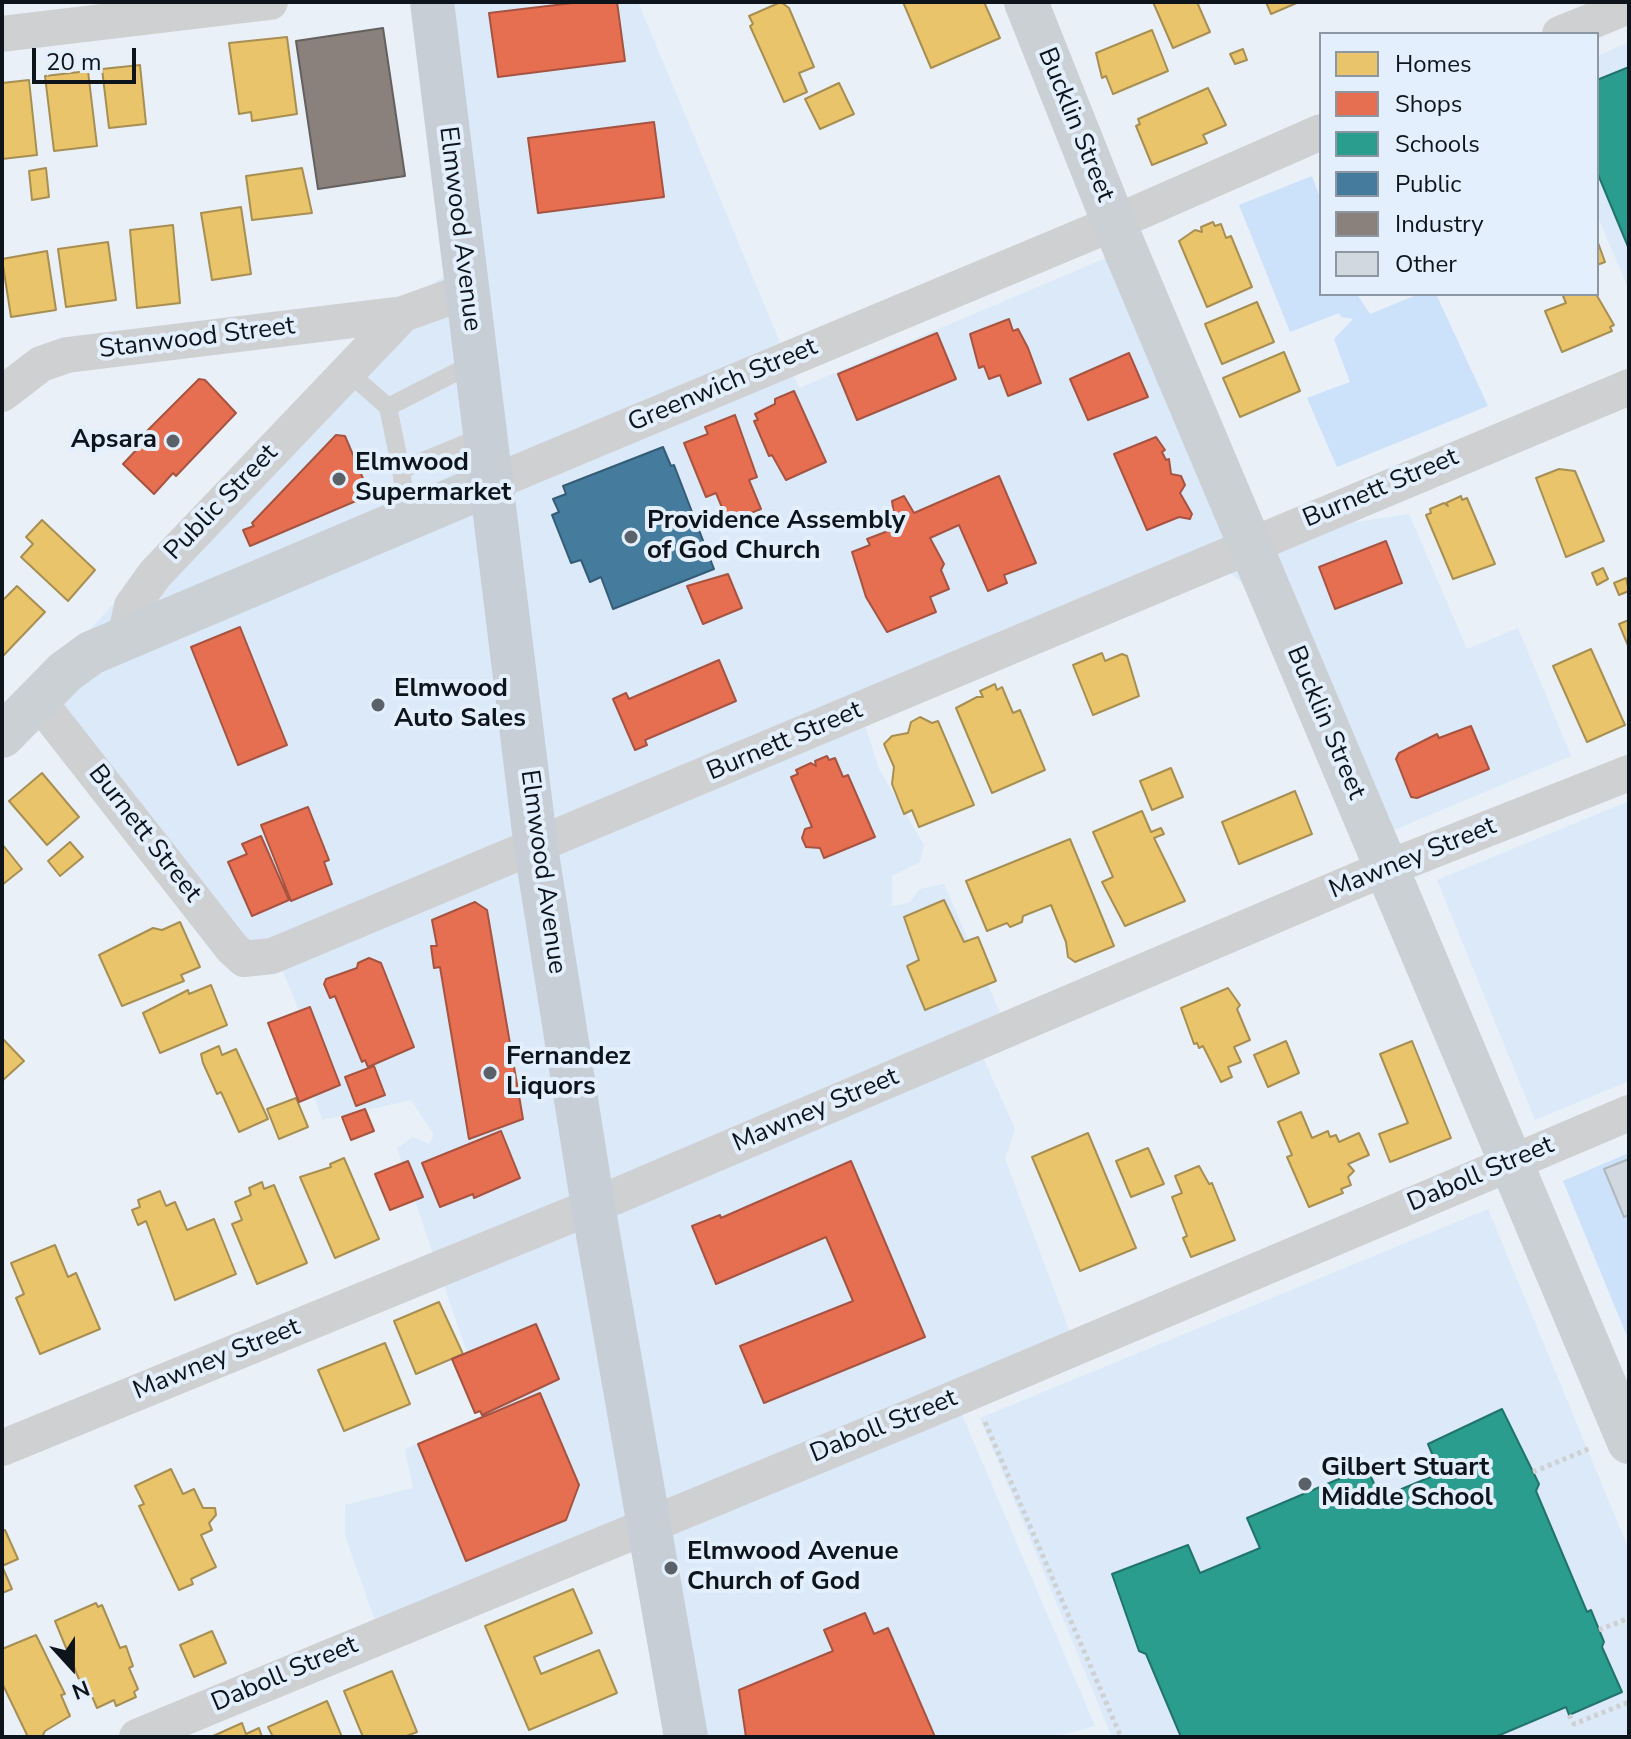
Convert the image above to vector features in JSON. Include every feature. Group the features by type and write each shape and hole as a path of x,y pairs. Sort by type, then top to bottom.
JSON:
{"main road":[{"name":"Elmwood Avenue","path":"432,2 536,848 593,1206 686,1737"}],"street":[{"path":"2,34 270,2"},
{"name":"Bucklin Street","path":"1026,2 1114,223 1510,1163 1614,1443"},
{"path":"1565,32 1629,6"},
{"name":"Greenwich Street","path":"125,638 1114,223 1319,133"},
{"name":"Public Street","path":"125,638 132,606 155,574 403,314 467,291"},
{"name":"Stanwood Street","path":"2,394 41,364 67,355 403,314"},
{"name":"Burnett Street","path":"37,699 232,948 244,959 272,956 536,848 1629,387"},
{"path":"2,736 73,664 125,638"},
{"name":"Mawney Street","path":"2,1448 593,1206 1386,868 1629,773"},
{"name":"Daboll Street","path":"137,1737 648,1523 916,1415 1629,1113"}],"lane":[{"path":"388,407 476,362"},
{"path":"348,372 388,407 408,519"},
{"path":"401,470 486,435"}],"path":[{"path":"980,1411 1121,1737"},
{"path":"1533,1472 1614,1443"},
{"path":"1599,1630 1629,1618"},
{"path":"1569,1715 1574,1724 1629,1702"}],"shaded area":[{"path":"421,2 638,2 799,388 1113,255 1231,541 1409,514 1467,649 1518,628 1571,756 1370,840 1278,613 1204,552 857,700 879,769 924,845 920,862 892,876 892,906 909,903 920,889 944,884 1000,1013 972,1033 1015,1129 1005,1159 1071,1335 950,1387 1095,1726 1053,1737 678,1737 643,1522 375,1621 345,1535 345,1505 413,1488 405,1449 488,1414 397,1148 413,1137 429,1144 434,1135 411,1100 322,1120 303,1061 312,1041 272,946 234,942 25,699 371,327 451,271"},
{"path":"1629,42 1629,290 1599,220 1599,55"},
{"path":"1312,176 1319,195 1319,296 1358,296 1370,314 1414,296 1437,296 1488,406 1337,467 1307,398 1350,382 1334,339 1353,319 1341,317 1339,313 1290,332 1239,205"},
{"path":"1629,801 1629,1081 1535,1120 1437,880"},
{"path":"1629,1153 1629,1341 1563,1181"},
{"name":"Gilbert Stuart Middle School","path":"1488,1209 1629,1550 1629,1737 1112,1737 980,1418"}],"building: Homes":[{"path":"781,2 789,8 814,67 799,73 807,92 784,102 750,26 753,24 749,16"},
{"path":"903,2 984,2 1000,38 931,68"},
{"path":"1153,2 1197,2 1210,32 1173,48"},
{"path":"1266,2 1299,2 1271,14"},
{"path":"1152,30 1168,71 1113,94 1106,76 1102,78 1096,53"},
{"path":"287,37 297,114 252,121 251,112 239,114 229,43"},
{"path":"1243,49 1247,60 1235,64 1230,54"},
{"path":"140,65 146,124 109,128 102,69"},
{"path":"88,71 97,146 54,151 45,76"},
{"path":"29,80 37,155 2,159 2,83"},
{"path":"839,83 854,114 820,129 805,99"},
{"path":"1208,88 1226,125 1203,135 1207,143 1152,165 1136,126 1140,124 1138,119"},
{"path":"46,168 49,197 32,200 29,171"},
{"path":"302,168 312,213 252,220 246,176"},
{"path":"241,207 251,274 212,280 201,213"},
{"path":"1213,222 1215,226 1221,224 1226,238 1231,236 1252,287 1207,307 1179,241 1195,230 1202,232 1201,227"},
{"path":"173,225 180,303 137,308 130,230"},
{"path":"108,242 116,300 66,307 58,249"},
{"path":"1599,246 1605,262 1599,264"},
{"path":"47,251 56,310 11,317 2,259"},
{"path":"1563,296 1597,296 1614,325 1610,327 1612,331 1562,352 1545,311 1566,303"},
{"path":"1257,302 1274,342 1222,364 1205,324"},
{"path":"1284,352 1300,391 1240,417 1223,378"},
{"path":"1559,469 1575,471 1604,541 1566,557 1536,478"},
{"path":"1461,496 1462,500 1467,498 1495,564 1453,579 1426,515 1431,513 1430,509 1444,503 1448,506 1446,503"},
{"path":"42,520 95,570 68,601 21,557 33,544 26,537"},
{"path":"1603,568 1608,579 1597,585 1592,573"},
{"path":"1626,578 1629,591 1619,595 1614,583"},
{"path":"17,586 45,612 2,657 2,601"},
{"path":"1629,620 1629,648 1619,624"},
{"path":"1591,649 1625,725 1587,742 1553,666"},
{"path":"1102,653 1105,661 1122,654 1127,656 1139,696 1093,715 1073,665"},
{"path":"995,684 997,690 1002,687 1013,713 1020,710 1045,770 992,793 956,708 983,697 980,691"},
{"path":"920,717 932,723 938,721 974,805 919,827 912,810 904,814 892,784 894,767 884,744 892,736 908,733 911,722"},
{"path":"1171,768 1183,797 1152,810 1140,781"},
{"path":"42,773 79,817 47,845 9,801"},
{"path":"1295,791 1312,834 1239,864 1222,822"},
{"path":"1142,811 1151,832 1161,828 1164,834 1154,838 1185,901 1125,926 1102,882 1113,877 1093,832"},
{"path":"1070,839 1114,946 1075,962 1068,957 1066,942 1051,905 1023,916 1022,922 1010,927 1007,923 987,931 966,881"},
{"path":"70,842 83,857 60,876 48,861"},
{"path":"2,844 22,869 2,885"},
{"path":"944,900 964,942 978,937 996,981 925,1010 907,966 919,960 904,917"},
{"path":"180,922 200,967 181,975 184,981 122,1006 99,955 153,928 162,930"},
{"path":"211,985 227,1025 160,1053 143,1013 188,990 189,994"},
{"path":"1228,988 1240,1005 1237,1009 1250,1040 1234,1047 1241,1062 1228,1067 1232,1077 1221,1082 1203,1046 1199,1048 1197,1043 1194,1044 1181,1008"},
{"path":"2,1038 24,1061 2,1081"},
{"path":"1286,1041 1299,1073 1268,1087 1254,1055"},
{"path":"1412,1041 1451,1138 1390,1162 1379,1134 1408,1123 1380,1054"},
{"path":"219,1046 222,1055 236,1049 268,1119 239,1132 221,1092 217,1094 203,1063 201,1054"},
{"path":"296,1098 308,1127 279,1139 267,1109"},
{"path":"1301,1112 1312,1138 1328,1131 1330,1137 1336,1135 1339,1142 1359,1133 1369,1155 1348,1164 1354,1171 1348,1177 1351,1185 1341,1189 1343,1193 1309,1207 1287,1157 1292,1155 1278,1122"},
{"path":"1088,1133 1136,1248 1080,1271 1032,1157"},
{"path":"1148,1148 1164,1184 1131,1197 1116,1161"},
{"path":"344,1158 379,1239 335,1258 300,1177 331,1167 330,1164"},
{"path":"1199,1166 1209,1184 1212,1183 1235,1240 1191,1257 1183,1238 1187,1236 1172,1197 1182,1193 1175,1176"},
{"path":"262,1182 264,1189 274,1185 307,1263 257,1284 232,1224 242,1220 235,1202 251,1195 249,1188"},
{"path":"160,1191 166,1206 175,1202 187,1230 214,1219 236,1274 175,1300 146,1221 138,1225 132,1210 140,1207 138,1200"},
{"path":"55,1245 68,1277 76,1273 100,1329 40,1354 16,1298 24,1294 11,1263"},
{"path":"439,1302 463,1354 416,1374 394,1321"},
{"path":"385,1343 410,1404 344,1431 318,1370"},
{"path":"171,1469 183,1494 194,1489 203,1508 215,1508 216,1515 209,1523 212,1530 201,1535 216,1567 191,1579 193,1584 179,1590 139,1506 144,1504 135,1486"},
{"path":"5,1530 18,1559 2,1566 2,1531"},
{"path":"2,1566 12,1589 2,1593"},
{"path":"573,1589 592,1633 534,1657 541,1674 599,1650 617,1693 529,1730 485,1626"},
{"path":"96,1603 98,1607 102,1605 120,1648 126,1646 133,1666 129,1668 138,1689 134,1692 136,1697 116,1706 114,1700 97,1708 88,1687 83,1689 55,1621"},
{"path":"212,1631 226,1663 194,1677 180,1645"},
{"path":"36,1635 65,1694 61,1695 70,1716 45,1731 42,1737 28,1737 2,1683 2,1649"},
{"path":"392,1671 417,1732 404,1737 363,1737 344,1691"},
{"path":"327,1701 342,1737 273,1737 268,1727"},
{"path":"242,1723 246,1734 259,1728 262,1737 211,1737"}],"building: Shops":[{"path":"581,2 617,2 625,61 498,77 489,13"},
{"path":"654,122 664,197 538,213 528,138"},
{"path":"1009,319 1013,331 1018,329 1028,348 1041,383 1008,396 1000,375 989,379 984,366 979,368 970,334"},
{"path":"937,333 956,379 857,420 838,374"},
{"path":"1129,353 1148,397 1088,420 1070,379"},
{"path":"199,379 205,380 236,413 176,476 173,473 154,494 123,464 140,446 136,442"},
{"path":"794,391 826,462 786,480 772,455 769,456 754,421 758,420 755,414 775,404 775,399"},
{"path":"735,415 757,477 749,480 761,509 728,522 716,493 706,497 684,443 708,434 705,427"},
{"path":"336,435 345,436 370,495 250,546 243,530 254,526 252,523"},
{"path":"1156,437 1165,450 1162,452 1166,460 1169,459 1171,474 1181,476 1185,485 1180,493 1192,514 1190,519 1179,517 1147,530 1114,454"},
{"path":"999,476 1036,563 1004,575 1007,583 988,591 959,525 930,538 944,564 941,570 949,589 930,597 936,612 887,632 866,597 852,552 870,545 867,539 896,528 892,501 904,496 914,513"},
{"path":"1386,541 1402,583 1335,609 1319,567"},
{"path":"728,574 742,608 703,624 687,586"},
{"path":"240,627 287,745 238,765 191,647"},
{"path":"719,660 736,701 645,740 647,745 635,750 613,699 626,693 629,699"},
{"path":"1471,726 1489,769 1417,798 1411,797 1396,759 1399,753 1437,734 1439,738"},
{"path":"827,756 829,760 835,758 843,777 848,775 875,837 824,858 820,848 806,847 802,838 805,829 812,827 791,777 798,774 796,770 811,763 816,766 815,761"},
{"path":"308,807 329,860 324,862 332,884 291,901 261,825"},
{"path":"261,836 289,900 252,916 228,862 247,854 242,844"},
{"path":"475,902 487,910 523,1119 469,1139 440,967 434,968 431,946 437,946 432,920"},
{"path":"369,958 381,963 414,1047 368,1067 365,1060 362,1062 335,996 330,998 324,984 326,979 357,968 358,963"},
{"path":"310,1007 340,1085 299,1102 268,1023"},
{"path":"374,1066 385,1095 356,1106 345,1077"},
{"path":"365,1109 374,1131 351,1140 342,1117"},
{"path":"501,1131 520,1178 474,1198 473,1194 440,1207 422,1163"},
{"path":"408,1161 423,1197 390,1210 375,1174"},
{"path":"851,1161 925,1337 764,1403 740,1346 853,1301 826,1237 716,1284 692,1226 720,1215 721,1218"},
{"path":"536,1324 559,1379 482,1415 480,1411 475,1413 452,1359"},
{"path":"540,1393 579,1485 566,1520 466,1561 418,1444"},
{"path":"865,1613 874,1634 888,1628 935,1737 746,1737 739,1690 833,1651 824,1630"}],"building: Schools":[{"path":"1629,67 1629,249 1599,177 1599,79"},
{"name":"Gilbert Stuart Middle School","path":"1502,1409 1539,1484 1536,1491 1587,1612 1591,1610 1604,1642 1602,1647 1622,1692 1569,1715 1566,1707 1495,1737 1181,1737 1146,1654 1139,1651 1112,1574 1188,1545 1200,1573 1260,1548 1247,1518 1367,1467 1380,1498 1440,1473 1428,1444"}],"building: Public":[{"name":"Providence Assembly of God Church","path":"663,447 671,466 674,465 714,569 613,609 601,577 590,582 581,560 571,563 552,515 559,512 553,499 566,494 563,486"}],"building: Industry":[{"path":"383,28 405,176 318,189 296,41"}],"building: Other":[{"path":"1629,1159 1629,1215 1624,1217 1604,1169"}],"place":[{"name":"Apsara","path":"173,441"},
{"name":"Elmwood Supermarket","path":"339,479"},
{"name":"Providence Assembly of God Church","path":"631,537"},
{"name":"Elmwood Auto Sales","path":"378,705"},
{"name":"Fernandez Liquors","path":"490,1073"},
{"name":"Gilbert Stuart Middle School","path":"1305,1484"},
{"name":"Elmwood Avenue Church of God","path":"671,1568"}]}
